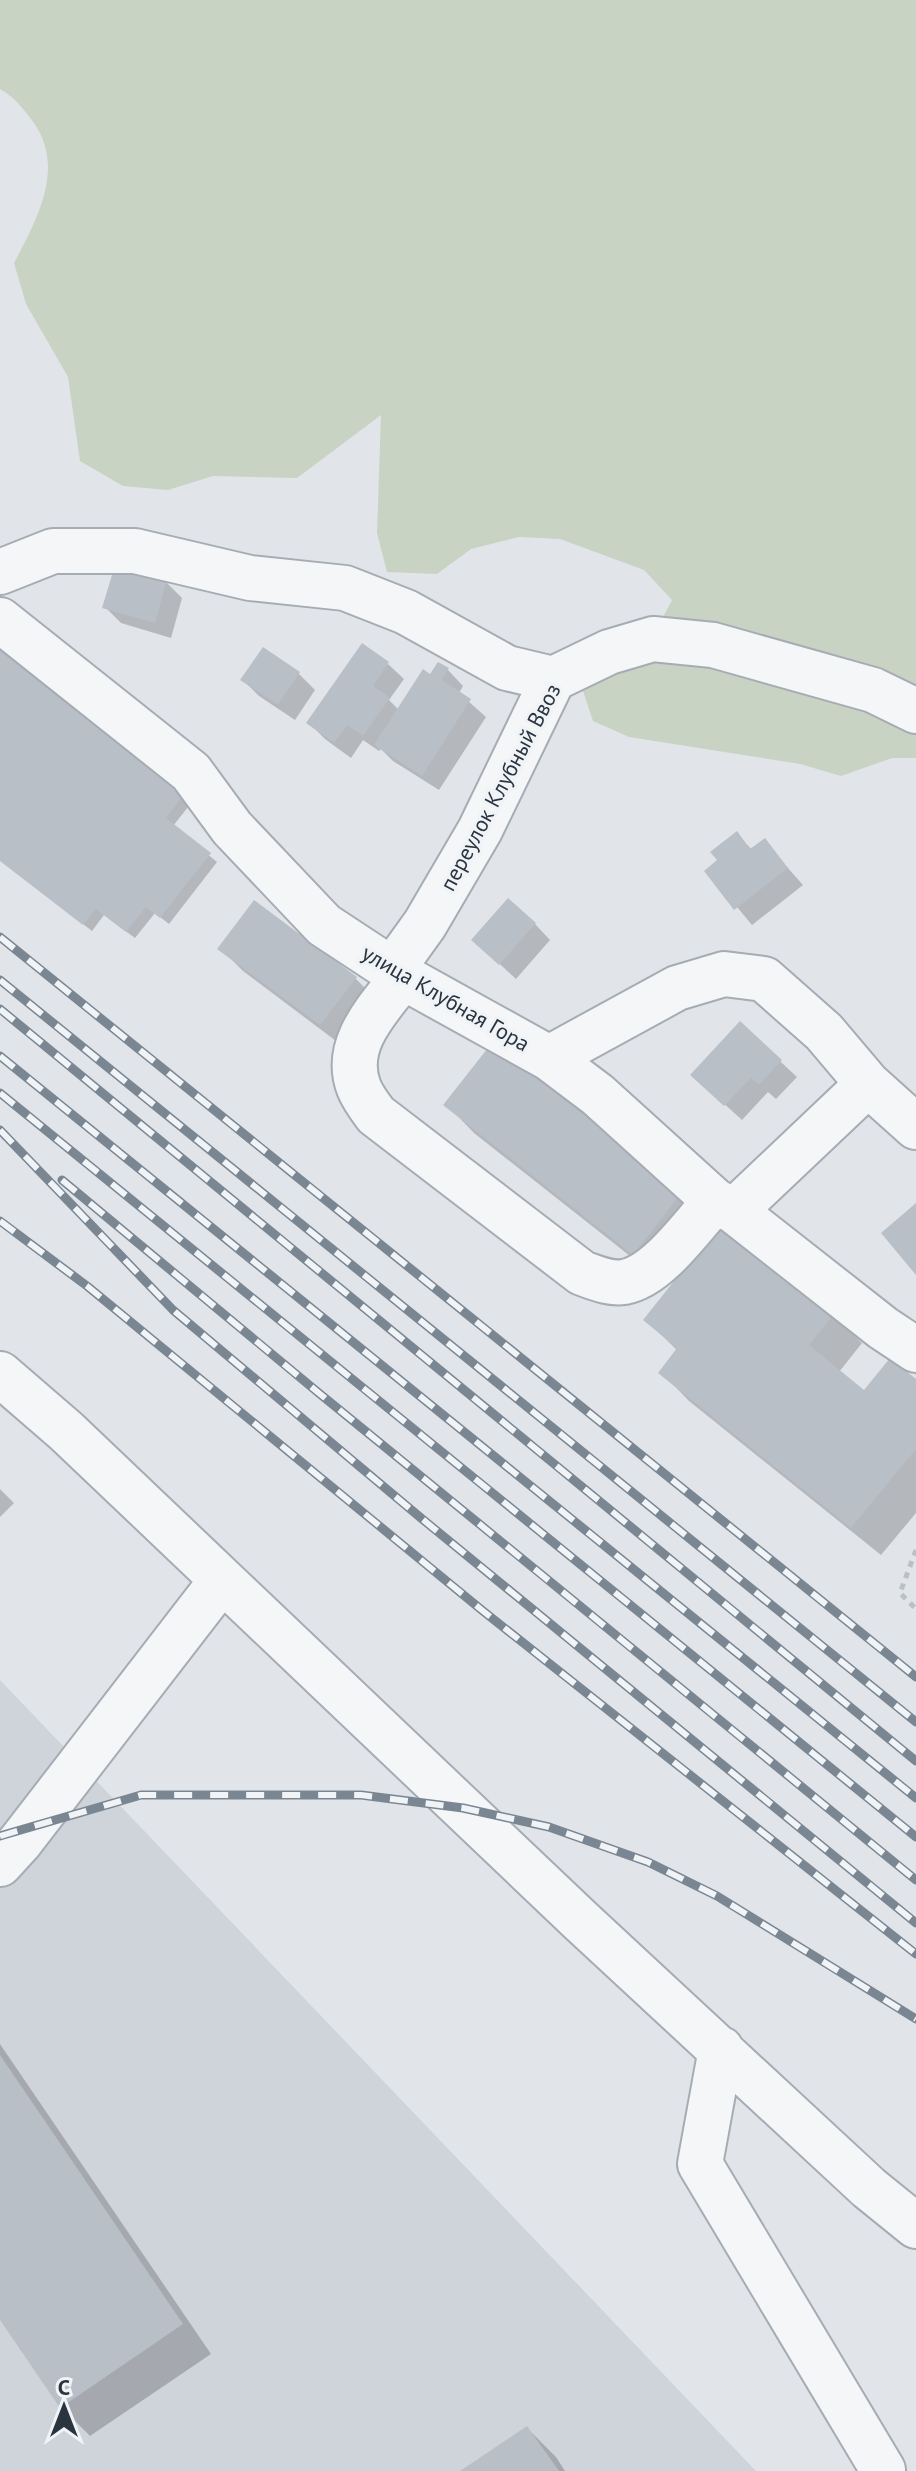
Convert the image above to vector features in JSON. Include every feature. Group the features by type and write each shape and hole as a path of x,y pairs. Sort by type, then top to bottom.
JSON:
{"street":[{"path":"0,572 53,551 135,551 250,578 345,588 406,612 507,668 553,679"},
{"name":"улица Клубная Гора","path":"0,620 191,772 232,828 324,925 397,973 549,1058 598,1095 725,1206 916,1350"},
{"name":"переулок Клубный Ввоз","path":"868,1084 650,1272 625,1282 605,1282 582,1273 376,1115 360,1089 354,1065 363,1029 480,830 553,679 609,652 653,639 713,645 873,690 916,711"},
{"path":"549,1058 677,988 724,974 764,979 824,1032 868,1084 916,1127"},
{"path":"0,1374 66,1431 581,1921 869,2188 916,2226"},
{"path":"0,1864 222,1580"},
{"path":"721,2049 700,2164 883,2470"}],"path":[{"path":"916,1550 900,1593 916,1609"}],"shaded area":[{"path":"0,1680 756,2471 0,2471"}],"green space":[{"path":"0,0 916,0 916,758 892,758 841,776 800,764 629,737 593,721 580,682 652,638 672,600 644,570 560,539 519,537 471,549 437,574 387,572 377,533 381,415 297,478 213,476 168,490 123,486 80,461 68,377 26,304 14,263 39,210 48,173 42,137 17,102 0,89"}],"building":[{"path":"115,565 167,580 155,623 102,608"},
{"path":"362,643 389,662 373,686 390,698 363,736 347,725 334,743 306,723"},
{"path":"263,647 300,672 278,705 240,680"},
{"path":"0,649 186,792 166,818 211,853 160,918 146,907 126,932 96,909 83,925 0,861"},
{"path":"438,662 449,668 442,680 471,699 422,776 374,745 423,669 430,674"},
{"path":"737,831 750,849 765,838 788,868 734,910 704,871 717,860 710,852"},
{"path":"508,898 536,923 499,965 471,940"},
{"path":"254,900 357,977 320,1025 217,949"},
{"path":"740,1021 782,1060 759,1085 751,1078 724,1106 690,1075"},
{"path":"495,1039 685,1189 633,1255 443,1105"},
{"path":"916,1203 916,1275 881,1233"},
{"path":"721,1222 835,1313 809,1345 864,1390 890,1358 916,1379 916,1449 851,1528 658,1373 677,1348 643,1320"},
{"path":"0,2055 183,2324 60,2408 0,2320"},
{"path":"527,2426 559,2471 460,2471"}],"railway":[{"path":"0,937 916,1677"},
{"path":"0,980 916,1722"},
{"path":"0,1009 916,1761"},
{"path":"0,1056 916,1798"},
{"path":"0,1093 916,1837"},
{"path":"0,1130 173,1310 421,1518 916,1923"},
{"path":"62,1180 916,1880"},
{"path":"0,1221 87,1286 483,1611 916,1954"},
{"path":"0,1836 141,1795 361,1795 463,1808 549,1827 648,1862 717,1896 916,2019"}]}
